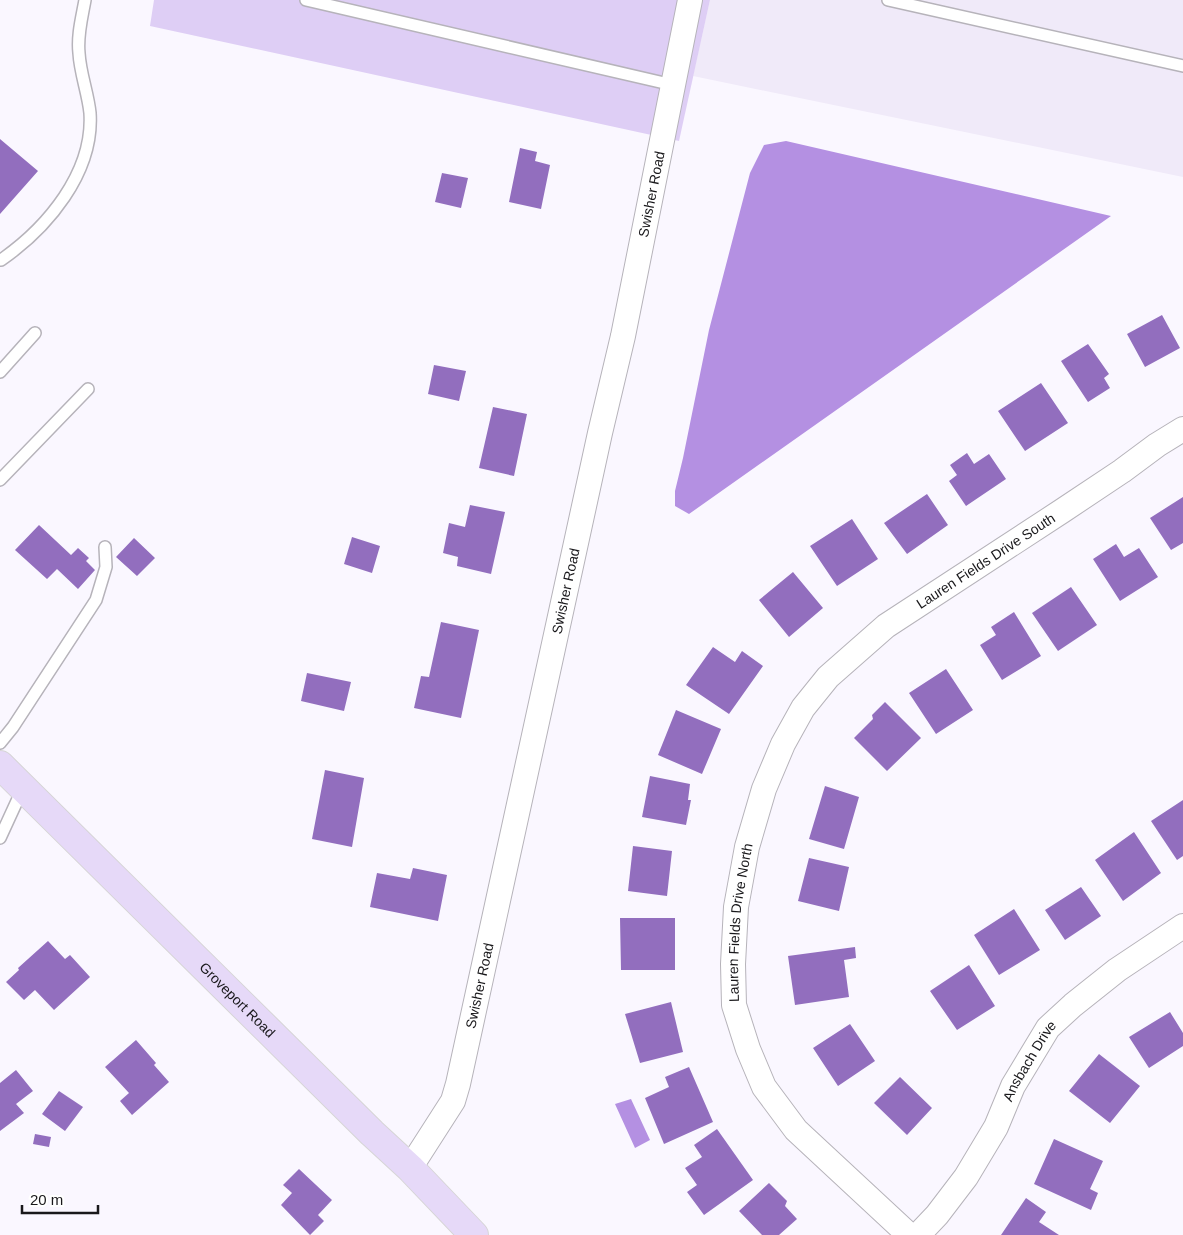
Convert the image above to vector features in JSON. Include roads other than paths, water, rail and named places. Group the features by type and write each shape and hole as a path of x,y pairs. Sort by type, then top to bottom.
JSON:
{"main road":[{"name":"Groveport Road","path":"0,766 372,1133 410,1168 474,1235"}],"street":[{"name":"Swisher Road","path":"410,1168 453,1101 458,1084 600,433 623,336 690,0"},
{"name":"Lauren Fields Drive South","path":"803,708 828,677 886,626 1062,512 1122,471 1157,444 1183,428"},
{"name":"Lauren Fields Drive North","path":"803,708 783,744 764,789 747,847 736,907 733,964 734,1006 748,1049 764,1087 796,1130 909,1235"},
{"name":"Ansbach Drive","path":"918,1235 937,1215 966,1177 996,1127 1013,1086 1048,1028 1117,970 1183,926"}],"lane":[{"path":"0,261 15,250 50,216 70,187 82,163 87,144 90,113 79,52 79,32 85,0"},
{"path":"306,0 673,85"},
{"path":"888,0 1183,66"},
{"path":"0,372 35,333"},
{"path":"0,480 88,390"},
{"path":"0,743 14,727 96,600 106,567 105,547"},
{"path":"0,838 23,788"}]}
